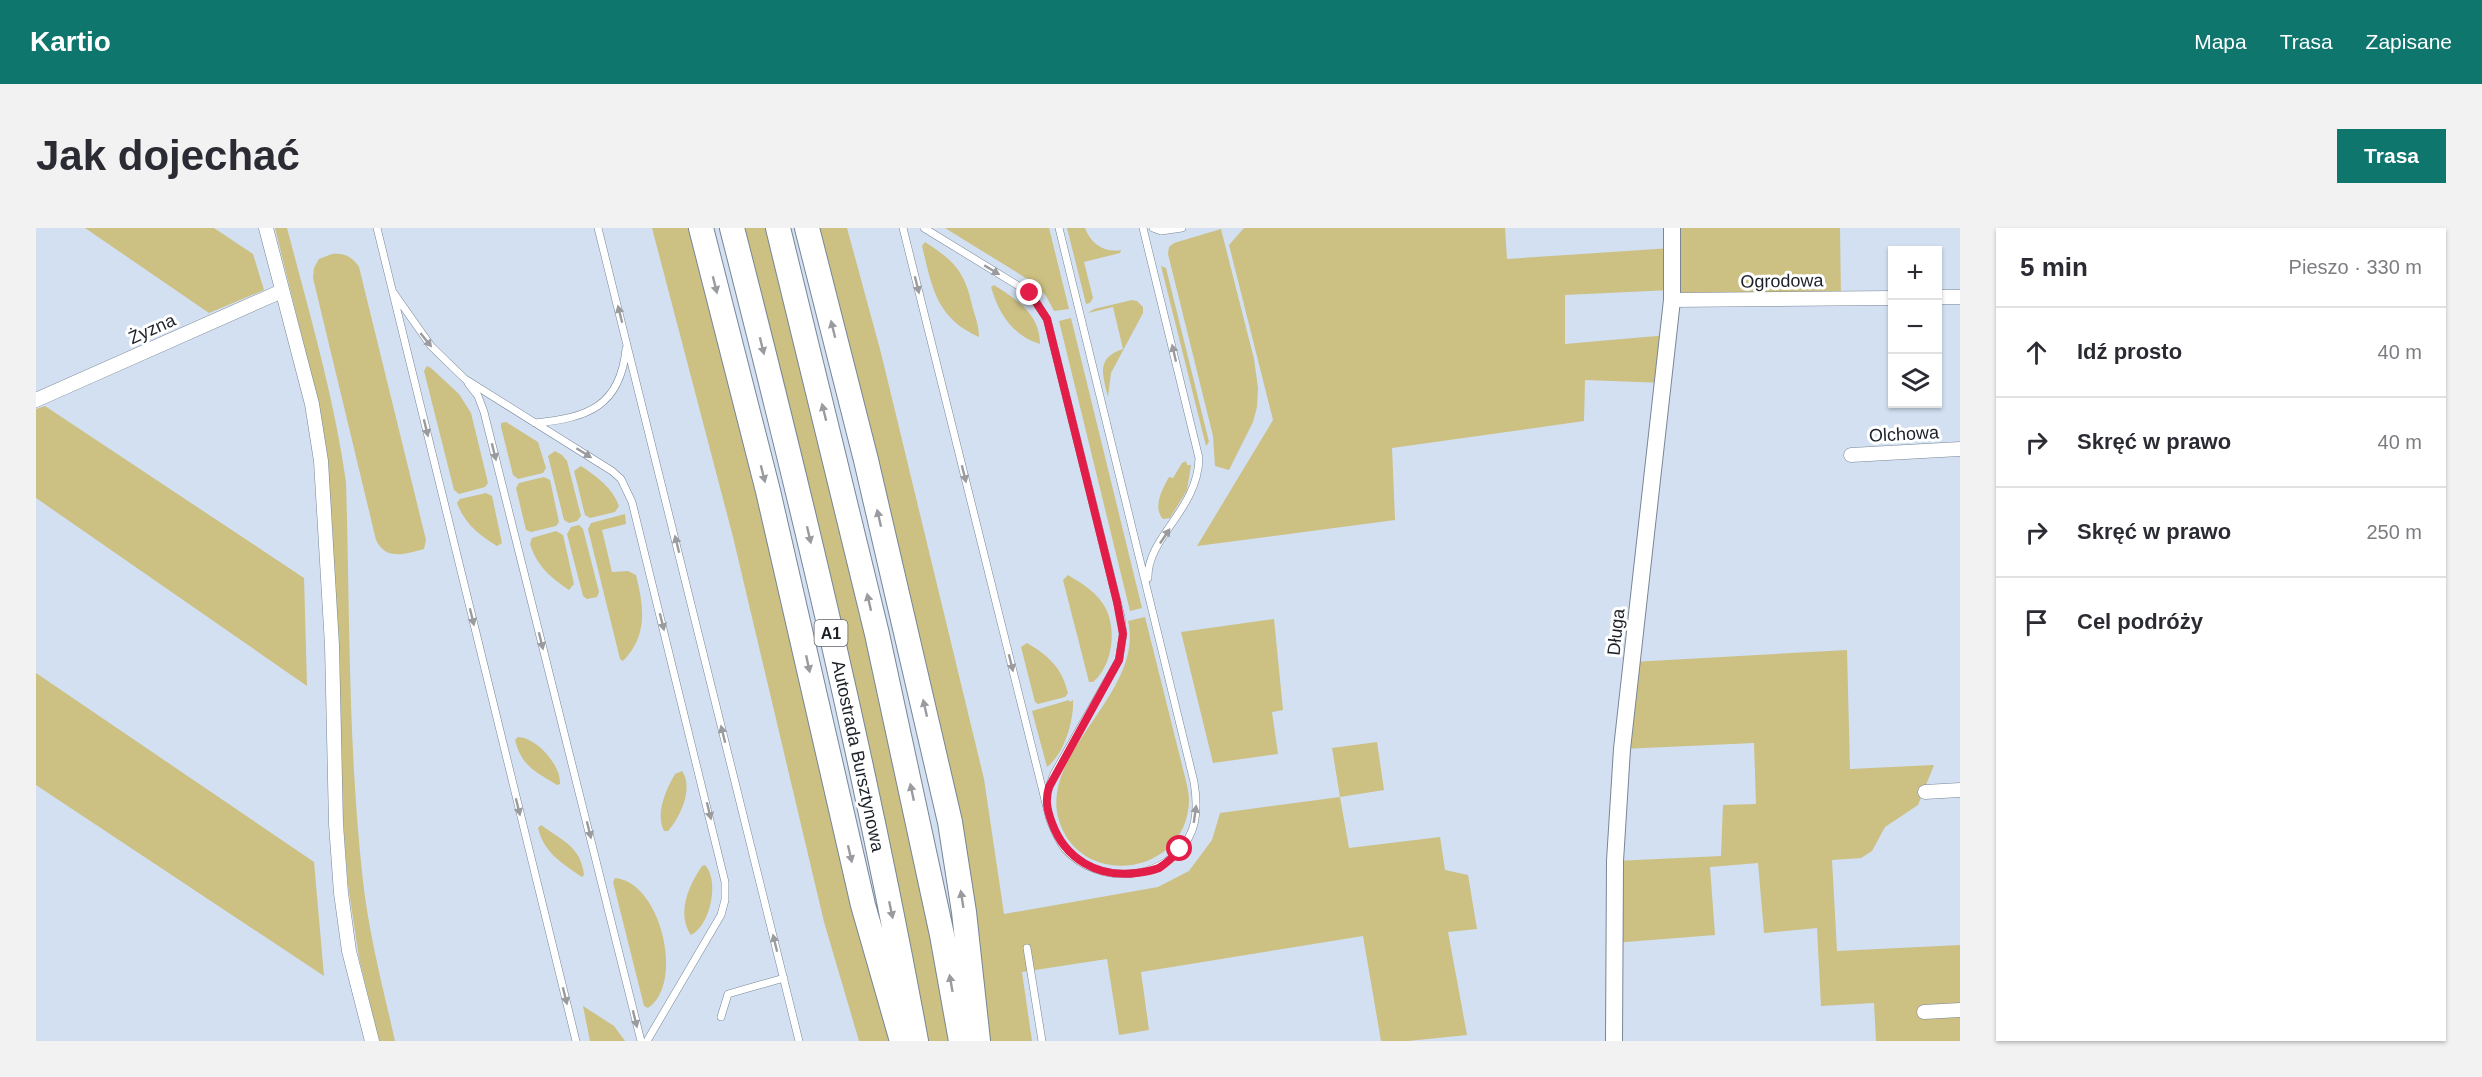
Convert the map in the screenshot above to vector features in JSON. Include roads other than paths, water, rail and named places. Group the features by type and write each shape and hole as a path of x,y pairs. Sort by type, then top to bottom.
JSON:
{"highway":[{"path":"700,228 770,502 860,894 902,1041"},
{"name":"Autostrada Bursztynowa","path":"732,228 785,434 843,683 916,1041"},
{"name":"A1","path":"778,228 877,634 942,935 962,1041"},
{"path":"807,228 876,506 950,822 964,912 978,1041"}],"street":[{"path":"266,228 312,404 321,460 331,623 336,824 342,893 349,951 372,1041"},
{"name":"Długa","path":"1614,1041 1615,861 1622,749 1672,300 1672,228"},
{"name":"Żyzna","path":"36,400 282,291"},
{"path":"1942,297 1960,297"},
{"name":"Ogrodowa","path":"1672,300 1888,298"},
{"name":"Olchowa","path":"1851,455 1960,449"},
{"path":"1925,792 1960,790"},
{"path":"1924,1012 1960,1010"}],"lane":[{"path":"377,228 576,1041"},
{"path":"598,228 799,1041"},
{"path":"903,228 1045,799 1057,837 1066,849 1091,868 1110,873 1130,874 1158,868 1171,859 1190,836 1196,816 1194,782 1059,228"},
{"path":"924,228 1030,293 1047,319 1121,617 1123,634 1119,660 1054,774 1045,799"},
{"path":"1143,228 1199,458 1196,483 1187,502 1150,560 1148,590"},
{"path":"1154,228 1161,231 1182,228"},
{"path":"393,292 431,346 465,379 478,396 484,412 641,1041"},
{"path":"535,423 566,420 582,415 606,399 624,371 627,343"},
{"path":"465,379 612,471 627,490 633,507 725,882 725,900 721,915 647,1041"},
{"path":"1027,948 1042,1041"},
{"path":"721,1017 728,994 784,978"}]}
